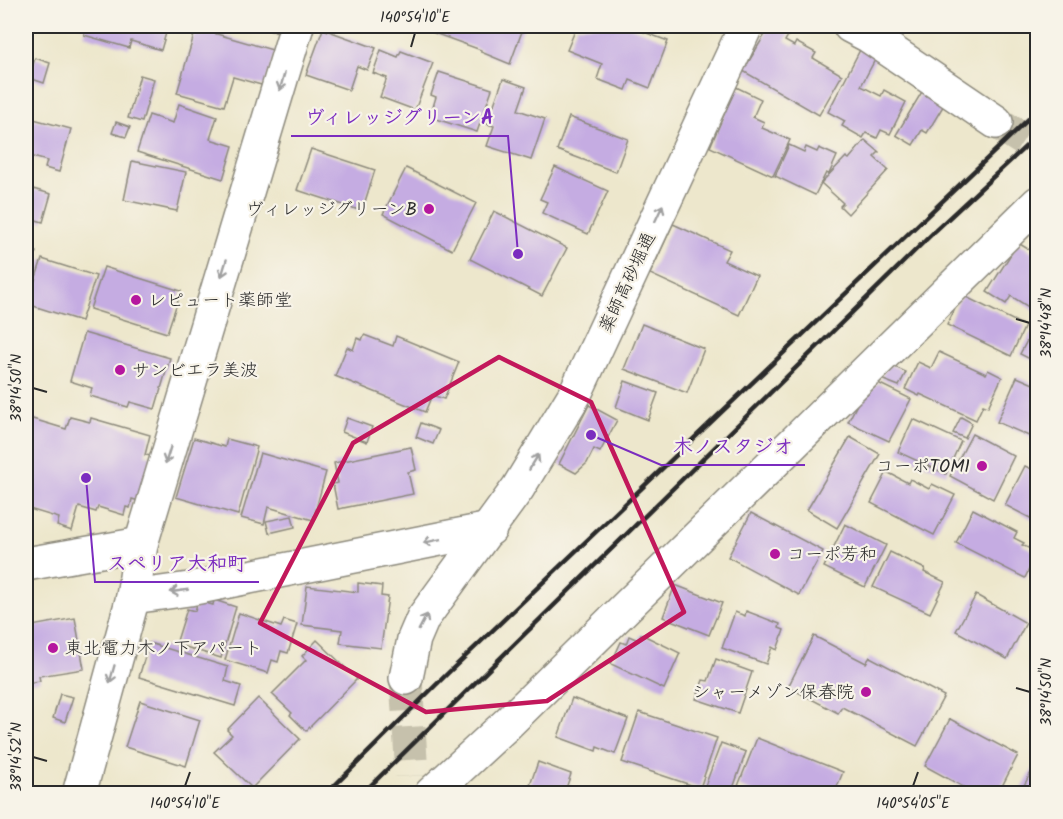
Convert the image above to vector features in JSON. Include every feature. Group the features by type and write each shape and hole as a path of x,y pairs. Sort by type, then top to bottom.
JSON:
{"street":[{"path":"79,794 133,597 141,544 297,26"},
{"name":"薬師高砂堀通","path":"406,678 414,639 423,618 518,488 575,394 746,26"},
{"path":"850,26 869,36 996,122"},
{"path":"418,788 507,724 1038,203"},
{"path":"133,597 189,589 490,529"},
{"path":"26,564 141,544"}],"highlighted area":[{"path":"499,357 591,402 684,612 547,701 426,712 260,623 353,443"}],"building":[{"path":"79,26 168,26 161,50 131,41 129,48 84,35 86,28"},
{"path":"251,26 277,26 276,32"},
{"path":"415,26 524,26 510,64 481,52 481,50"},
{"path":"577,26 628,26 668,41 650,88 630,80 626,90 597,79 602,64 567,50"},
{"path":"770,26 789,34 785,41 794,46 796,42 816,53 813,58 842,75 819,115 743,71"},
{"path":"196,28 276,51 265,86 233,77 224,106 177,93"},
{"path":"323,29 376,48 367,70 357,66 349,90 306,75"},
{"path":"861,48 877,56 861,86 881,96 884,90 906,102 890,134 881,130 877,138 866,133 863,138 842,126 845,121 828,112"},
{"path":"381,50 398,57 401,51 433,63 415,110 380,97 387,78 373,73"},
{"path":"35,58 50,63 44,83 29,78"},
{"path":"439,72 492,89 477,132 430,117 436,97 431,95"},
{"path":"140,75 154,79 142,122 128,118"},
{"path":"503,79 526,87 518,110 545,119 531,160 487,146 494,126 487,124"},
{"path":"736,87 761,99 753,117 764,122 762,128 790,140 773,176 710,147"},
{"path":"923,90 945,103 927,133 922,130 913,145 896,135"},
{"path":"179,104 217,117 210,139 233,146 223,179 137,152 149,115 173,123"},
{"path":"26,117 71,129 59,172 45,168 47,161 26,155"},
{"path":"569,117 628,139 616,172 557,150"},
{"path":"116,122 130,127 126,137 112,133"},
{"path":"865,140 879,152 874,157 888,170 848,214 840,206 843,203 821,183 846,157 849,159"},
{"path":"789,145 804,152 806,147 817,152 819,148 837,156 829,174 826,173 815,195 775,176"},
{"path":"311,149 375,170 362,211 297,190"},
{"path":"132,161 186,172 177,211 124,200"},
{"path":"555,167 608,191 588,234 542,213 547,202 540,199"},
{"name":"ヴィレッジグリーンB","path":"406,168 476,203 452,250 383,214"},
{"path":"26,187 51,194 43,222 29,218 26,228"},
{"path":"494,211 567,248 542,296 470,259"},
{"path":"673,224 730,250 724,261 757,276 739,315 650,274"},
{"path":"1018,243 1038,255 1038,313 1011,296 1006,304 987,292"},
{"path":"26,249 36,252 26,285"},
{"path":"42,259 96,276 81,321 27,304"},
{"name":"レピュート薬師堂","path":"104,267 181,291 167,333 90,309"},
{"path":"962,295 1025,326 1011,356 947,325"},
{"path":"642,324 704,349 687,393 624,369"},
{"path":"1035,326 1038,327 1038,363 1020,354"},
{"name":"サンビエラ美波","path":"84,333 170,358 155,409 130,402 128,407 90,396 92,388 70,381"},
{"path":"364,335 393,346 396,336 459,362 444,399 432,395 425,412 335,376 347,347 353,350 357,338 362,340"},
{"path":"939,352 986,374 988,370 1002,377 988,407 983,405 976,420 905,389 918,362 931,368"},
{"path":"888,364 906,372 899,386 881,379"},
{"path":"1017,377 1038,386 1038,440 997,422"},
{"path":"625,381 658,393 648,420 616,407"},
{"path":"878,383 911,399 889,441 848,422 863,393 867,395"},
{"path":"589,405 617,420 600,452 594,449 587,463 576,473 559,464"},
{"path":"26,417 66,429 70,417 90,422 91,418 150,435 145,455 152,456 139,501 132,499 130,508 126,507 124,515 98,507 96,512 79,507 72,531 57,526 59,518 26,508"},
{"path":"961,417 972,423 965,438 953,433"},
{"path":"347,418 372,427 367,442 342,432"},
{"path":"913,419 961,441 946,474 898,452"},
{"path":"421,423 439,430 433,444 416,437"},
{"name":"コーポTOM1","path":"972,434 1014,456 993,499 950,476"},
{"path":"850,437 880,454 837,528 807,510"},
{"path":"194,438 225,447 227,439 257,447 238,515 176,497"},
{"path":"411,447 416,470 408,472 413,494 338,509 333,484 338,483 334,463"},
{"path":"260,453 326,472 313,520 268,507 264,524 241,518"},
{"path":"1025,466 1038,472 1038,522 1005,505"},
{"path":"887,472 908,483 910,479 929,489 932,484 955,495 934,535 871,503"},
{"path":"973,509 1017,532 1014,538 1024,543 1022,545 1037,552 1025,578 956,543"},
{"name":"コーポ芳和","path":"751,513 823,551 799,595 728,557"},
{"path":"292,516 295,527 269,533 266,521"},
{"path":"845,524 886,545 865,587 824,567"},
{"path":"890,552 925,569 924,572 945,582 930,613 873,587"},
{"path":"358,583 382,586 381,596 388,597 381,648 340,643 342,630 302,625 307,586 358,592"},
{"path":"675,585 722,603 709,635 663,617"},
{"path":"976,595 1026,623 1007,659 956,631"},
{"path":"214,600 236,607 221,658 176,644 187,609 195,611 198,601 213,605"},
{"path":"746,611 780,624 779,628 784,630 777,650 772,647 766,664 722,648 735,612 745,616"},
{"path":"239,613 281,627 284,620 297,624 288,653 281,651 278,662 272,660 268,673 225,660"},
{"name":"東北電力木ノ下アパート","path":"75,618 84,669 39,676 40,681 26,683 26,627"},
{"path":"641,634 680,653 664,689 611,664 621,642 626,644 629,636 638,640"},
{"name":"シャーメゾン保春院","path":"814,636 866,663 870,657 944,696 917,746 842,707 838,713 788,687"},
{"path":"317,640 357,679 306,731 290,715 292,713 272,694 306,660 302,656"},
{"path":"149,643 228,667 225,681 241,686 235,706 139,677"},
{"path":"716,659 752,672 738,713 696,699 703,680 708,681"},
{"path":"60,694 73,697 65,722 53,718"},
{"path":"258,698 300,739 252,788 214,752 232,735 227,730"},
{"path":"572,698 628,719 615,754 597,747 596,751 558,737"},
{"path":"140,701 200,720 186,766 125,747"},
{"path":"639,712 717,738 700,788 622,762"},
{"path":"950,719 1018,755 998,794 976,794 925,766"},
{"path":"757,738 843,772 834,794 757,794 738,786"},
{"path":"721,743 746,752 731,794 705,786"},
{"path":"1038,760 1038,794 1031,794 1022,789"},
{"path":"538,762 571,774 564,794 527,794"},
{"path":"570,786 592,793 592,794 567,794"}],"tunnel":[{"path":"996,122 1038,149"},
{"path":"406,678 412,776"}],"railway":[{"path":"326,794 448,673 1038,110"},
{"path":"362,794 935,231 1038,135"}],"place":[{"name":"ヴィレッジグリーンB","path":"429,209"},
{"name":"ヴィレッジグリーンA","path":"518,254"},
{"name":"レピュート薬師堂","path":"136,300"},
{"name":"サンビエラ美波","path":"120,370"},
{"name":"木ノスタジオ","path":"591,435"},
{"name":"コーポTOM1","path":"982,466"},
{"name":"スペリア大和町","path":"86,478"},
{"name":"コーポ芳和","path":"775,554"},
{"name":"東北電力木ノ下アパート","path":"53,648"},
{"name":"シャーメゾン保春院","path":"866,692"}]}
